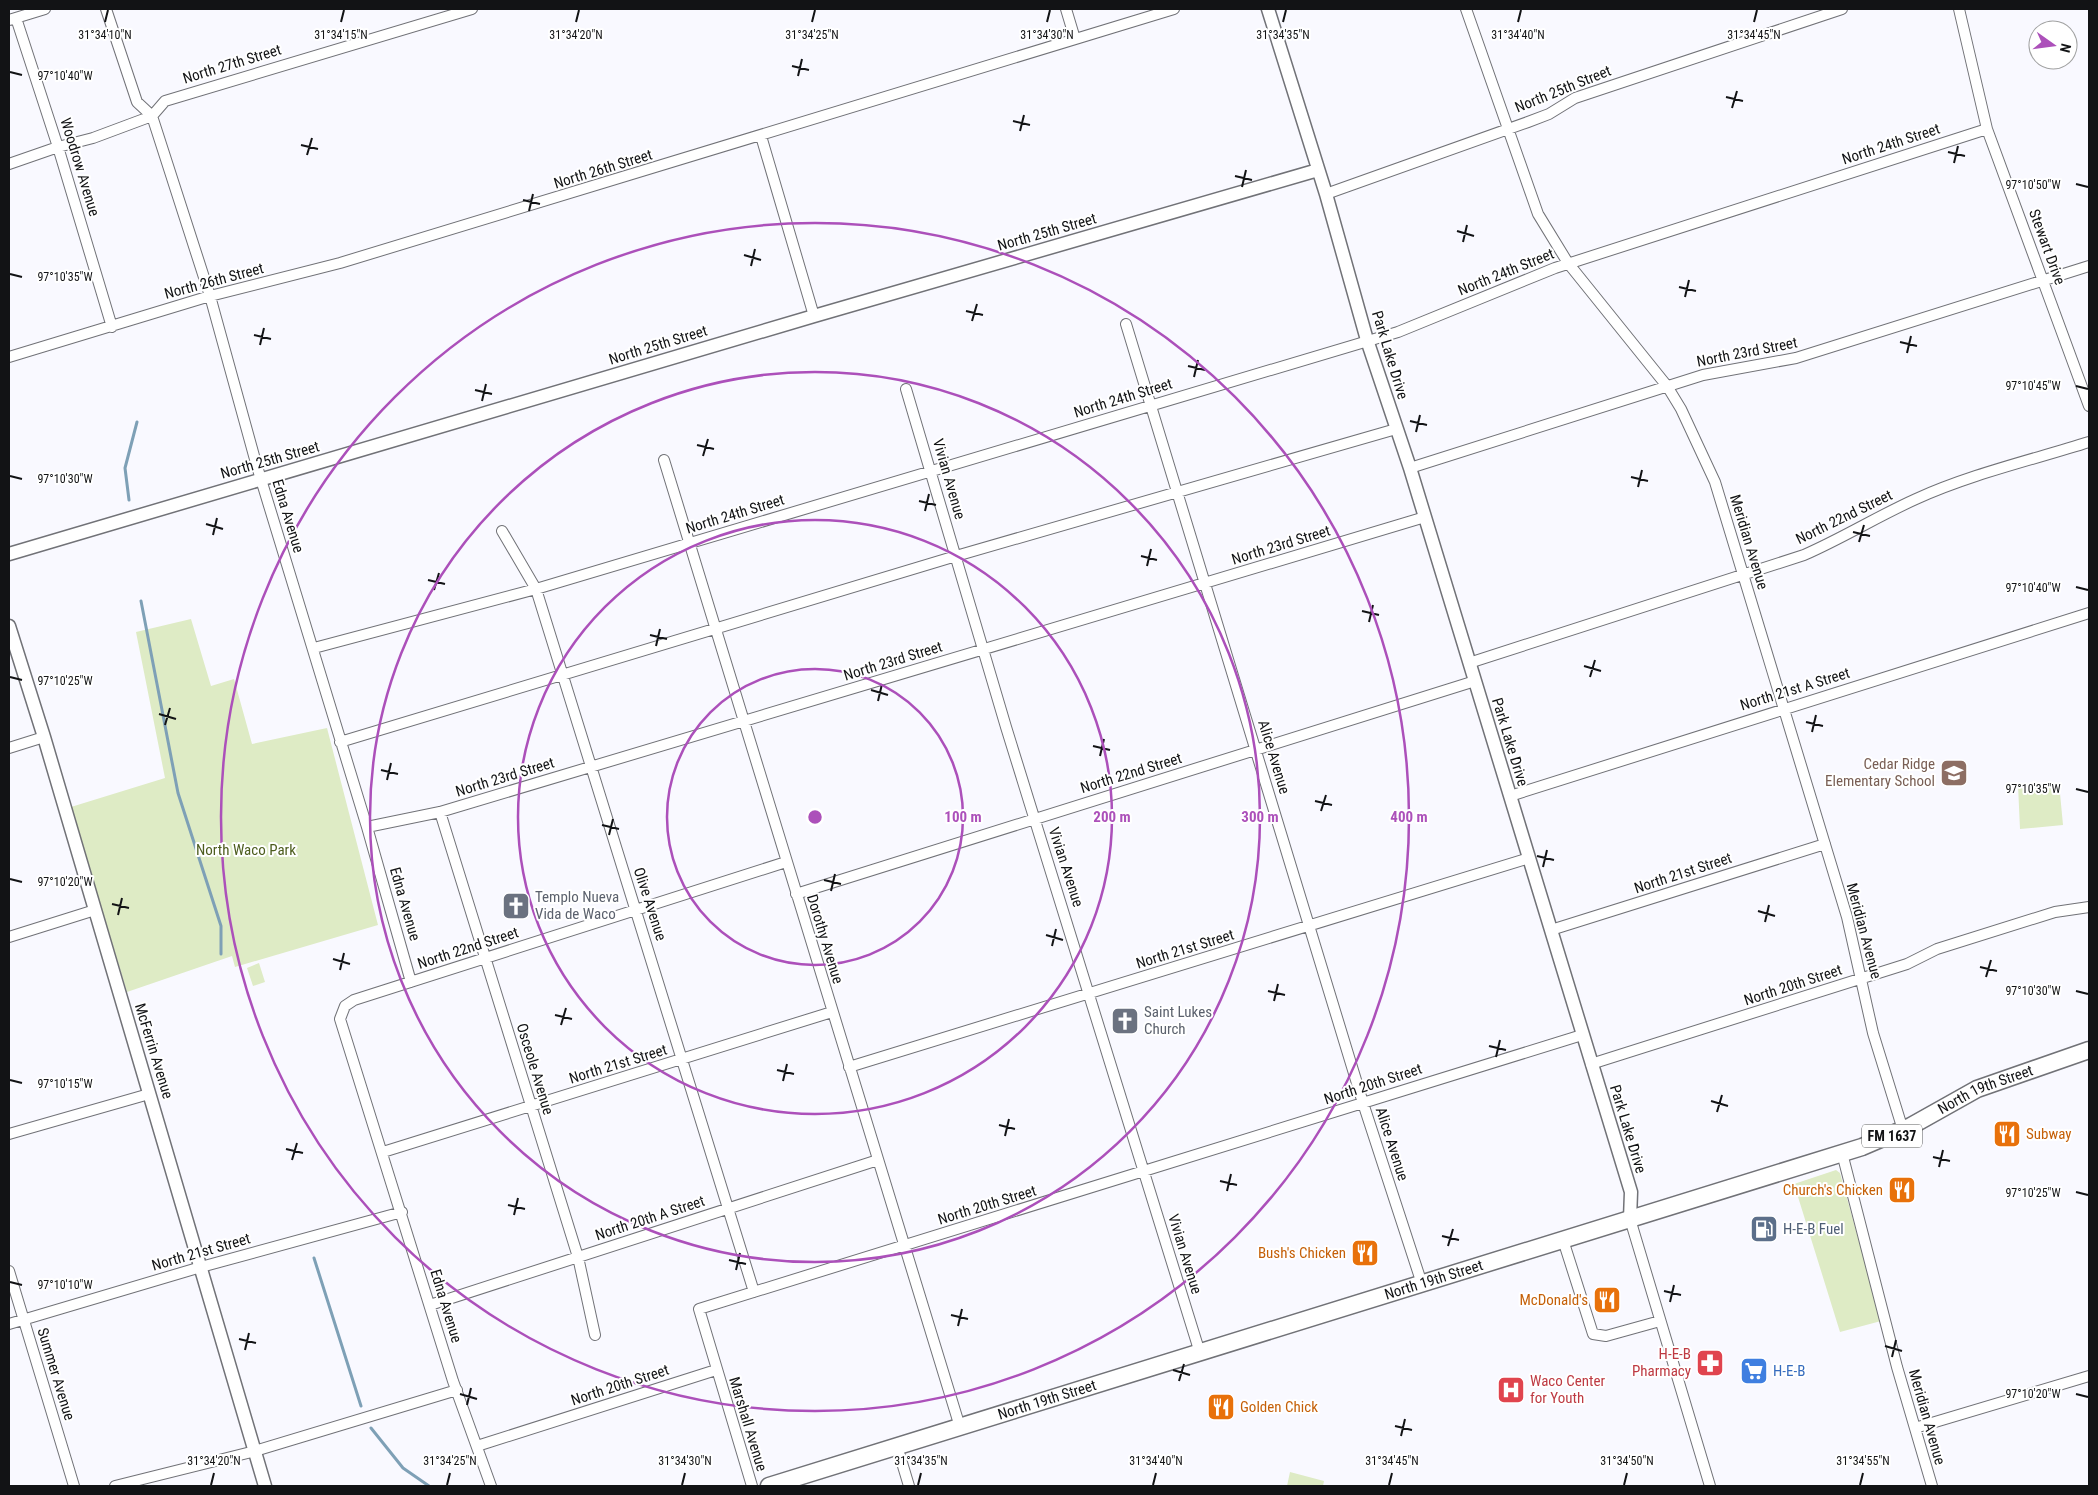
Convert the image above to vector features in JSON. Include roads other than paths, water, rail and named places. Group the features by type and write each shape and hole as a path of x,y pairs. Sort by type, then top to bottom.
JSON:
{"main road":[{"name":"North 19th Street","path":"769,1486 1842,1153 1903,1130 1972,1092 2089,1050"}],"street":[{"path":"12,19 45,9"},
{"name":"Edna Avenue","path":"106,9 137,102 152,116 210,296 261,479 314,648 340,742 368,827 412,982"},
{"name":"North 27th Street","path":"9,164 58,147 93,138 152,116 165,100 472,9"},
{"path":"1066,9 1075,39"},
{"name":"North 26th Street","path":"9,357 210,296 340,263 1174,9"},
{"name":"Park Lake Drive","path":"1268,9 1326,194 1367,340 1410,468 1631,1192 1630,1219 1710,1486"},
{"name":"Meridian Avenue","path":"1466,9 1538,214 1568,263 1667,386 1702,450 1715,482 1825,844 1862,978 1873,1033 1903,1130"},
{"name":"North 25th Street","path":"1326,194 1549,114 1575,98 1842,9"},
{"name":"Stewart Drive","path":"1959,9 1988,129 2089,406"},
{"name":"Woodrow Avenue","path":"12,19 58,147 112,327"},
{"name":"North 24th Street","path":"314,648 536,589 1151,406 1419,324 1568,263 1988,129"},
{"path":"760,136 814,316"},
{"name":"North 25th Street","path":"9,554 814,316 1318,170"},
{"name":"North 23rd Street","path":"1410,468 1667,386 1727,369 1796,358 2089,266"},
{"name":"Alice Avenue","path":"1126,324 1363,1103 1422,1284"},
{"name":"Vivian Avenue","path":"906,389 983,650 1200,1353"},
{"path":"340,742 956,556 1396,429"},
{"name":"North 22nd Street","path":"1469,662 1804,555 1839,540 1890,511 1941,488 2089,442"},
{"name":"Dorothy Avenue","path":"664,460 960,1427"},
{"name":"North 23rd Street","path":"368,827 440,812 1425,517"},
{"name":"Olive Avenue","path":"502,531 536,589 730,1208 754,1292"},
{"name":"North 21st A Street","path":"1510,796 2089,613"},
{"name":"McFerrin Avenue","path":"9,626 44,736 265,1486"},
{"name":"North 22nd Street","path":"796,894 1475,681"},
{"path":"9,748 44,736"},
{"name":"Osceole Avenue","path":"440,812 578,1256 595,1336"},
{"name":"North 21st Street","path":"1550,930 1825,844"},
{"name":"North 21st Street","path":"849,1067 1529,858"},
{"name":"North 22nd Street","path":"340,1019 345,1006 354,1000 786,862"},
{"name":"North 20th Street","path":"1591,1064 1907,964 1937,949 2055,912 2089,907"},
{"path":"9,937 95,910"},
{"name":"North 21st Street","path":"384,1152 684,1060 832,1012"},
{"name":"Edna Avenue","path":"340,1019 384,1152 457,1390 491,1486"},
{"name":"North 20th Street","path":"477,1446 716,1370 699,1309 1582,1035"},
{"path":"9,1134 150,1094"},
{"name":"Meridian Avenue","path":"1842,1153 1932,1486"},
{"name":"North 20th A Street","path":"430,1305 878,1160"},
{"name":"North 21st Street","path":"9,1324 201,1267 402,1212"},
{"path":"1563,1240 1593,1334 1606,1336 1660,1321"},
{"name":"Summer Avenue","path":"9,1271 74,1486"},
{"name":"Marshall Avenue","path":"716,1370 752,1486"},
{"path":"1915,1428 2089,1376"},
{"path":"114,1486 255,1451 457,1390"},
{"path":"897,1446 909,1486"}],"waterway":[{"path":"129,500 125,468 137,422"},
{"path":"141,601 178,793 221,926 221,954"},
{"path":"314,1258 361,1406"},
{"path":"371,1428 403,1468 429,1486"}],"place":[{"name":"Cedar Ridge Elementary School","path":"1954,773"},
{"name":"Templo Nueva Vida de Waco","path":"516,906"},
{"name":"Saint Lukes Church","path":"1125,1021"},
{"name":"Subway","path":"2007,1134"},
{"name":"Church's Chicken","path":"1902,1190"},
{"name":"H-E-B Fuel","path":"1764,1229"},
{"name":"Bush's Chicken","path":"1365,1253"},
{"name":"McDonald's","path":"1607,1300"},
{"name":"H-E-B Pharmacy","path":"1710,1363"},
{"name":"H-E-B","path":"1754,1371"},
{"name":"Waco Center for Youth","path":"1511,1390"},
{"name":"Golden Chick","path":"1221,1407"}],"park label":[{"name":"North Waco Park","path":"246,850"}]}
